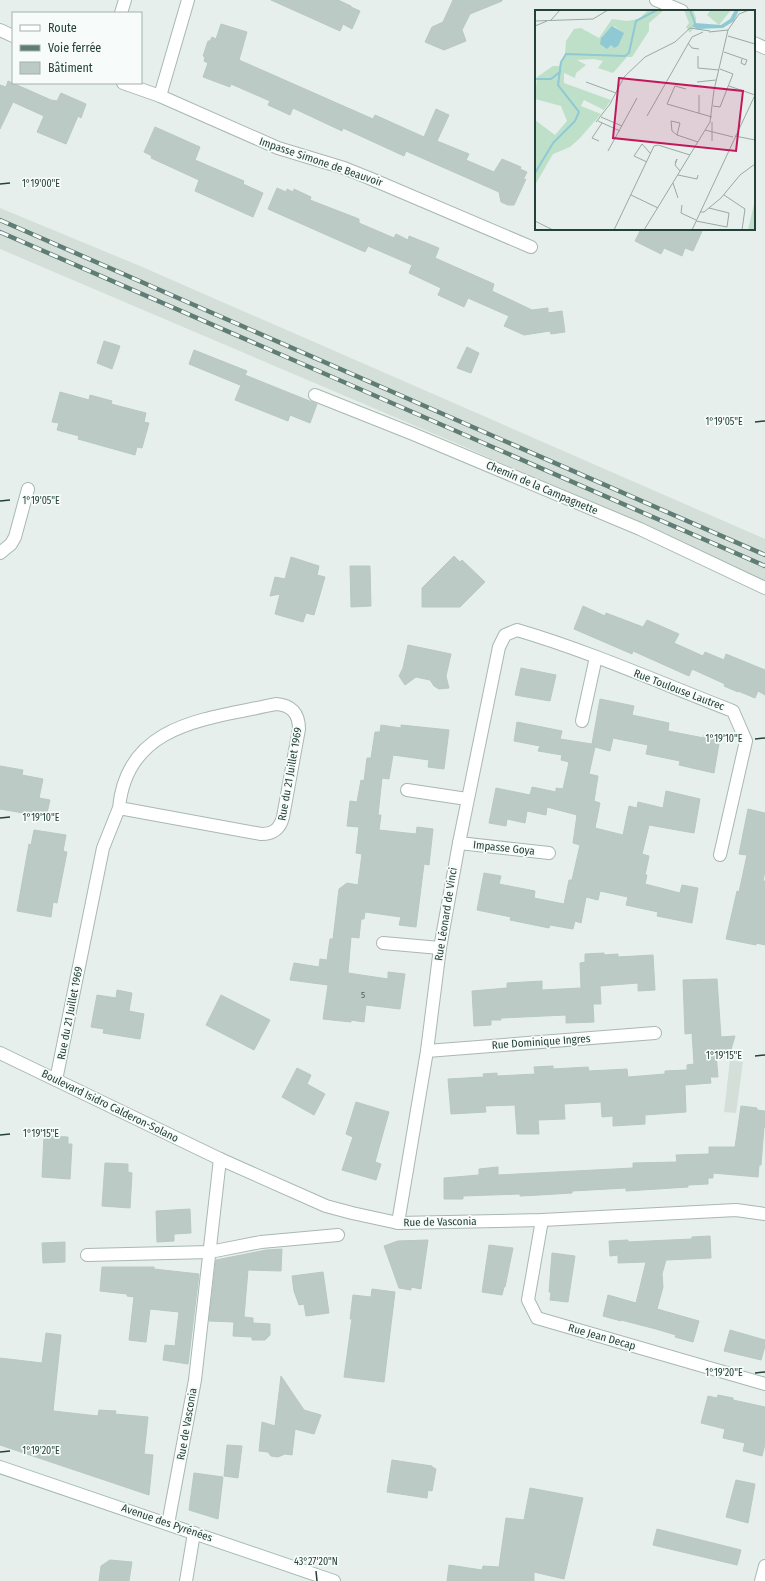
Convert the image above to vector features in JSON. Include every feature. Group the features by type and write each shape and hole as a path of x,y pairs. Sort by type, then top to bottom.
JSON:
{"street":[{"path":"121,12 125,0"},
{"path":"160,96 188,0"},
{"path":"656,0 680,10"},
{"path":"0,30 12,36"},
{"path":"755,43 765,48"},
{"name":"Impasse Simone de Beauvoir","path":"126,84 160,96 278,148 344,168 370,178 531,247"},
{"name":"Chemin de la Campagnette","path":"315,395 413,434 640,529 765,588"},
{"path":"0,552 11,544 15,537 28,489"},
{"name":"Rue Léonard de Vinci","path":"398,1223 427,1051 440,948 458,843 499,647 505,636 517,630 530,634"},
{"name":"Rue Toulouse Lautrec","path":"530,634 596,657 733,712 746,741 720,855"},
{"path":"582,721 596,657"},
{"name":"Rue du 21 Juillet 1969","path":"56,1080 103,848 119,808 122,786 132,763 152,742 166,733 188,723 276,704 288,707 297,716 299,729 284,817 279,827 275,831 268,834 261,834 119,808"},
{"path":"407,790 467,800"},
{"name":"Impasse Goya","path":"458,843 549,853"},
{"path":"383,943 440,948"},
{"name":"Rue Dominique Ingres","path":"427,1051 655,1033"},
{"name":"Boulevard Isidro Calderon-Solano","path":"0,1053 220,1159"},
{"name":"Rue de Vasconia","path":"168,1524 195,1380 220,1159 326,1206 398,1223 542,1220 736,1210 765,1214"},
{"name":"Rue Jean Decap","path":"542,1220 528,1300 537,1318 765,1384"},
{"path":"87,1255 210,1252 260,1242 338,1235"},
{"name":"Avenue des Pyrénées","path":"0,1467 334,1581"},
{"path":"186,1581 194,1533"},
{"path":"761,1581 765,1566"}],"shaded area":[{"path":"0,208 140,266 765,539 765,581 465,447 0,249"},
{"path":"730,1060 743,1062 736,1113 724,1112"}],"building":[{"path":"271,0 338,0 360,11 352,29 343,24 340,31"},
{"path":"453,0 502,1 470,14 462,30 466,41 444,50 425,42 432,27 443,22"},
{"path":"221,24 247,32 239,60 373,119 375,115 424,137 436,109 449,115 437,141 469,154 466,160 494,172 502,159 521,167 520,169 527,172 523,180 526,179 514,205 508,205 501,202 499,192 406,151 404,156 343,128 342,131 293,108 290,115 268,105 270,101 231,84 230,87 203,77 208,63 204,61 205,57 203,56 208,41 210,41 212,37 216,39"},
{"path":"8,81 51,100 57,101 61,93 86,104 81,118 78,116 66,144 37,132 44,116 13,102 0,129 0,85 6,87"},
{"path":"155,127 200,147 195,160 244,181 243,184 263,193 253,217 195,191 199,180 151,158 152,156 144,152"},
{"path":"277,188 286,192 287,189 293,192 294,189 311,197 310,200 359,219 359,223 394,238 396,234 408,240 409,236 439,248 435,258 494,284 492,291 532,310 548,308 548,313 562,311 565,332 551,334 550,331 524,335 504,326 509,316 468,298 464,307 438,295 441,288 409,273 412,265 368,246 365,252 268,209"},
{"path":"640,230 703,230 693,251 685,248 682,256 664,248 661,254 635,241"},
{"path":"104,341 120,346 112,369 97,363"},
{"path":"467,347 479,353 471,373 457,368"},
{"path":"194,350 247,371 240,385 189,364"},
{"path":"245,375 317,404 310,423 290,415 288,421 235,400"},
{"path":"60,392 89,400 90,395 112,401 111,404 146,413 144,422 149,423 142,448 137,447 135,455 78,439 79,436 57,430 59,423 52,422"},
{"path":"454,556 460,562 462,560 485,582 460,607 422,607 422,588"},
{"path":"291,557 319,566 317,575 325,577 314,615 306,613 303,622 275,614 280,594 270,596 275,577 285,579"},
{"path":"350,566 370,566 371,606 351,607"},
{"path":"583,606 605,616 606,613 643,627 647,620 679,634 674,643 703,656 705,652 724,660 726,654 765,670 765,695 758,691 755,698 738,692 724,686 725,684 692,669 689,676 633,651 632,654 574,629"},
{"path":"408,645 451,654 446,676 449,688 439,689 434,686 430,680 416,677 405,685 399,676 403,668"},
{"path":"521,668 556,675 550,701 515,695"},
{"path":"600,699 634,706 632,715 669,723 668,731 704,738 704,735 720,738 714,773 679,765 680,761 646,754 648,745 613,738 610,751 595,747 589,774 598,776 594,801 600,803 595,828 623,835 629,806 637,808 638,802 663,808 666,791 700,799 694,833 649,825 642,854 649,856 645,875 647,875 645,884 680,893 682,885 698,888 692,923 657,916 658,912 626,905 628,897 600,891 598,900 586,897 581,923 575,921 573,929 550,925 549,928 510,920 511,917 477,910 484,873 501,876 499,884 535,891 534,898 564,904 569,880 572,880 580,845 573,843 577,815 547,807 546,815 527,811 525,823 507,819 506,826 489,823 496,788 530,795 532,787 556,792 556,788 563,789 569,762 561,760 562,755 538,751 540,746 514,741 517,722 562,731 560,739 592,744"},
{"path":"381,725 401,728 401,725 449,730 444,769 428,767 429,760 393,755 389,779 382,778 378,815 381,815 379,830 416,834 417,827 433,829 429,865 424,864 416,927 399,925 401,917 365,912 364,919 361,919 359,938 351,937 348,973 388,979 388,972 405,974 400,1009 366,1005 364,1022 323,1019 328,985 290,980 294,963 319,967 320,959 327,960 330,939 333,939 339,889 347,883 358,885 362,854 356,853 359,827 347,826 350,801 357,802 361,780 364,781 367,758 371,758 375,732 380,732"},
{"path":"0,766 23,770 22,775 43,779 39,798 50,800 46,817 0,809"},
{"path":"748,809 765,813 765,871 763,881 765,881 765,945 756,943 756,945 726,939 737,891 739,892 747,855 739,854"},
{"path":"34,830 66,835 63,851 67,852 57,903 53,902 51,917 17,911 29,844 31,845"},
{"path":"604,953 604,955 618,954 618,957 653,955 655,990 638,991 638,983 600,986 601,1004 593,1004 594,1022 566,1023 566,1015 501,1018 501,1020 491,1020 491,1025 474,1026 472,991 507,988 507,983 542,981 542,990 581,988 580,963 585,962 585,954"},
{"path":"717,979 721,1037 735,1036 730,1053 716,1053 718,1077 710,1077 711,1083 685,1085 686,1112 645,1115 645,1124 613,1126 613,1116 602,1117 601,1102 564,1104 565,1119 538,1120 539,1134 517,1134 515,1105 485,1106 486,1112 451,1114 448,1079 484,1077 483,1074 497,1073 497,1076 535,1074 534,1067 553,1066 553,1069 588,1067 589,1071 627,1069 628,1077 665,1074 665,1071 687,1070 687,1065 694,1064 692,1033 685,1034 683,980"},
{"path":"117,990 132,993 129,1011 144,1014 140,1039 103,1033 104,1029 91,1027 97,995 116,998"},
{"path":"221,995 270,1020 254,1050 206,1025"},
{"path":"297,1068 311,1075 307,1084 325,1094 314,1115 282,1097"},
{"path":"356,1102 389,1112 375,1162 381,1164 376,1180 342,1170 353,1137 346,1134"},
{"path":"741,1106 757,1108 757,1110 765,1111 765,1128 764,1127 761,1165 759,1165 758,1177 713,1173 713,1178 708,1178 708,1184 688,1185 688,1187 626,1191 626,1188 520,1196 520,1194 463,1196 463,1199 444,1199 444,1178 479,1175 479,1169 498,1167 498,1175 633,1168 633,1163 677,1162 676,1155 709,1154 709,1147 735,1147"},
{"path":"44,1136 68,1137 68,1144 72,1144 70,1179 42,1177"},
{"path":"105,1163 128,1164 128,1172 132,1173 130,1208 102,1206"},
{"path":"190,1209 191,1233 174,1234 174,1241 157,1242 156,1211"},
{"path":"710,1236 711,1258 666,1260 662,1274 663,1287 657,1309 699,1321 693,1342 675,1337 676,1335 656,1329 603,1316 608,1295 636,1303 646,1262 618,1263 618,1255 610,1256 609,1241 628,1240 628,1242 692,1239 692,1237"},
{"path":"428,1240 421,1289 411,1287 411,1290 399,1288 384,1246 398,1241"},
{"path":"65,1242 65,1262 43,1263 42,1243"},
{"path":"489,1245 513,1248 502,1295 482,1292"},
{"path":"282,1249 281,1271 248,1270 244,1317 253,1318 253,1323 270,1324 270,1335 265,1340 252,1340 252,1337 233,1336 234,1322 209,1321 216,1260 266,1250"},
{"path":"552,1253 575,1256 568,1302 550,1300 551,1292 549,1292"},
{"path":"102,1267 154,1267 154,1269 199,1274 188,1364 163,1360 165,1345 175,1346 179,1312 150,1309 146,1342 129,1340 134,1297 127,1296 127,1294 100,1291"},
{"path":"323,1272 329,1313 306,1316 304,1304 299,1305 294,1291 292,1276"},
{"path":"372,1289 395,1292 384,1382 344,1377 352,1319 350,1319 353,1295 371,1297"},
{"path":"730,1330 765,1340 761,1360 724,1351"},
{"path":"46,1333 61,1335 53,1411 98,1416 99,1410 116,1411 115,1414 148,1417 144,1454 153,1455 149,1495 0,1445 0,1358 42,1363"},
{"path":"281,1376 304,1410 321,1415 314,1434 295,1429 292,1455 285,1454 278,1457 271,1456 268,1452 259,1451 262,1422 275,1426"},
{"path":"718,1395 765,1407 765,1444 762,1456 743,1451 745,1443 723,1438 725,1429 701,1423 708,1396 717,1398"},
{"path":"227,1445 242,1446 238,1478 224,1476"},
{"path":"392,1460 432,1466 436,1469 432,1491 428,1490 427,1498 387,1492"},
{"path":"194,1473 223,1477 218,1519 189,1510"},
{"path":"736,1480 755,1484 748,1523 726,1517"},
{"path":"530,1488 583,1498 564,1579 534,1572 534,1581 447,1581 449,1565 482,1570 483,1566 499,1567 506,1518 524,1520"},
{"path":"657,1529 741,1550 737,1565 653,1545"},
{"path":"110,1560 132,1562 129,1581 99,1581 101,1566"}],"railway":[{"path":"0,220 765,555"},
{"path":"0,232 765,566"}]}
